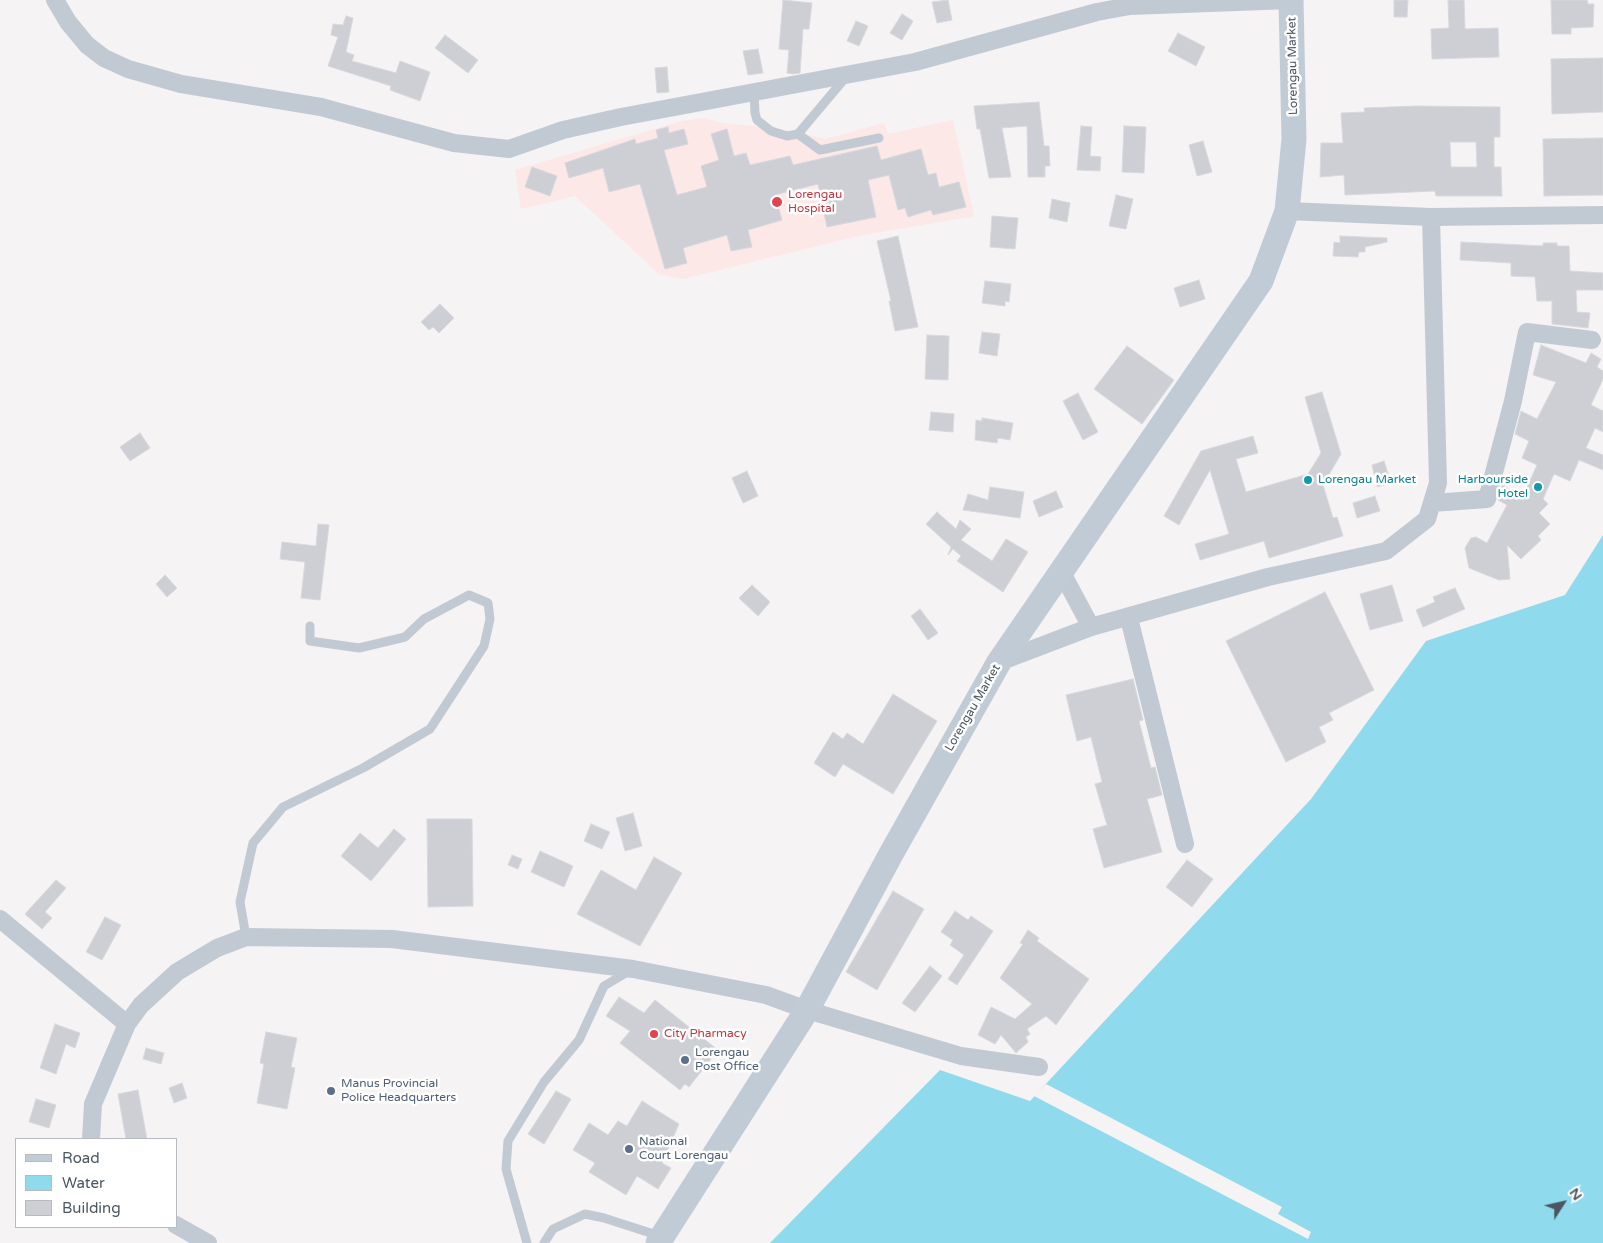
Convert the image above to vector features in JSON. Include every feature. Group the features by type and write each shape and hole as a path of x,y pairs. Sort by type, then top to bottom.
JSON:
{"main road":[{"name":"Lorengau Market","path":"660,1240 807,1010 896,845 999,662 1261,281 1287,211 1294,139 1291,0"}],"street":[{"path":"55,0 87,45 104,58 128,69 181,84 321,107 454,143 509,149 563,130 621,117 846,77 915,62 1097,12 1130,6 1291,0"},
{"path":"1287,211 1432,217 1603,214"},
{"path":"999,662 1092,627 1268,577 1386,551 1427,519 1438,483 1432,217"},
{"path":"1432,503 1486,499 1513,401 1527,332 1592,340"},
{"path":"1061,571 1092,627"},
{"path":"1129,618 1185,844"},
{"path":"0,919 127,1024"},
{"path":"91,1138 93,1104 127,1024 141,1005 177,972 218,948 246,937 392,939 633,969 766,995 807,1010 961,1056 1039,1067"},
{"path":"178,1226 208,1243"}],"lane":[{"path":"754,93 755,113 762,126 779,135 788,136 798,134 846,77"},
{"path":"798,134 820,150 879,138"},
{"path":"246,937 240,902 253,843 283,807 363,768 430,729 484,646 490,619 488,603 469,595 424,620 405,637 359,648 310,642 310,626"},
{"path":"527,1243 506,1169 508,1141 544,1082 579,1040 604,986 633,969"},
{"path":"544,1243 553,1229 585,1214 604,1218 660,1240"}],"shaded area":[{"name":"Lorengau Hospital","path":"704,118 724,123 780,129 826,139 884,123 888,134 953,120 974,216 858,236 683,279 659,274 575,196 521,209 515,170 682,121"}],"water":[{"path":"1603,535 1603,1243 770,1243 940,1070 1030,1101 1311,799 1426,641 1565,595"}],"pier":[{"path":"1046,1084 1282,1207 1278,1214 1311,1232 1308,1239 1034,1096"}],"building":[{"path":"783,0 812,3 809,29 803,29 800,73 787,73 789,50 779,49"},
{"path":"948,0 952,20 937,23 932,2"},
{"path":"1394,0 1408,0 1407,17 1394,17"},
{"path":"1448,0 1464,0 1465,29 1498,28 1499,57 1432,59 1431,29 1449,28"},
{"path":"1551,0 1587,0 1588,4 1594,4 1593,27 1571,28 1571,34 1552,34"},
{"path":"902,14 913,21 902,40 890,33"},
{"path":"346,16 353,18 346,52 354,55 352,61 396,73 400,61 430,72 420,101 390,90 391,86 328,66 338,37 331,35 333,24 343,25"},
{"path":"856,21 868,26 859,46 847,41"},
{"path":"1178,33 1205,47 1196,66 1168,51"},
{"path":"445,35 478,60 468,73 435,48"},
{"path":"758,49 763,73 748,75 743,51"},
{"path":"1603,58 1603,112 1552,114 1551,59"},
{"path":"667,67 669,92 657,93 655,68"},
{"path":"1039,102 1044,146 1049,146 1050,166 1045,166 1045,177 1028,177 1027,126 1002,128 1011,177 989,178 980,129 977,129 974,106"},
{"path":"1416,106 1500,107 1500,137 1494,137 1494,167 1501,167 1502,196 1436,196 1435,191 1345,195 1344,175 1320,177 1321,143 1343,143 1341,113 1365,112 1364,108","holes":["1450,142 1476,142 1477,167 1451,167"]},
{"path":"1081,126 1092,127 1090,156 1101,157 1100,171 1077,170"},
{"path":"1124,126 1146,127 1144,173 1122,172"},
{"path":"668,127 669,133 684,129 688,144 664,150 677,195 707,187 701,166 719,160 711,134 727,129 734,156 746,153 750,165 790,156 793,165 877,146 881,160 921,149 928,175 936,173 939,187 959,182 966,207 933,215 931,210 908,217 905,208 898,210 889,175 868,180 876,217 827,227 818,184 775,195 782,220 748,230 752,247 731,251 727,235 683,248 687,263 665,269 640,184 609,192 603,168 569,178 565,163 635,139 636,144 658,138 656,130"},
{"path":"1603,138 1603,195 1544,196 1543,139"},
{"path":"1203,141 1212,172 1197,176 1189,145"},
{"path":"532,167 557,176 550,196 525,187"},
{"path":"1116,195 1133,199 1126,229 1109,226"},
{"path":"1052,199 1070,203 1067,222 1049,218"},
{"path":"992,216 1018,218 1015,249 990,247"},
{"path":"898,236 918,327 895,331 889,301 891,301 877,241"},
{"path":"1340,236 1387,238 1387,242 1365,247 1365,252 1359,252 1358,257 1333,256 1334,242 1340,243"},
{"path":"1461,242 1543,246 1543,243 1557,243 1557,246 1569,246 1570,271 1603,273 1603,290 1576,290 1577,312 1590,313 1588,328 1552,324 1552,301 1537,301 1535,277 1511,276 1511,263 1460,260"},
{"path":"1199,280 1205,299 1180,307 1174,288"},
{"path":"985,281 1011,284 1009,302 1005,301 1005,306 982,303"},
{"path":"440,304 454,318 439,333 433,327 429,330 421,322"},
{"path":"982,332 1000,334 997,356 979,353"},
{"path":"927,335 949,336 948,380 925,379"},
{"name":"Harbourside Hotel","path":"1541,345 1586,363 1591,353 1601,359 1597,367 1603,371 1603,379 1591,405 1603,411 1603,432 1595,428 1586,448 1603,455 1603,470 1579,460 1570,481 1554,474 1543,499 1548,504 1539,513 1550,524 1538,536 1541,540 1521,559 1507,545 1510,579 1499,580 1469,568 1465,548 1471,538 1476,537 1487,543 1507,505 1498,500 1502,484 1522,498 1537,465 1522,458 1529,441 1515,434 1521,411 1537,419 1556,382 1533,375"},
{"path":"1127,346 1174,380 1142,424 1094,389"},
{"name":"Lorengau Market","path":"1322,392 1341,454 1323,485 1333,518 1337,517 1343,536 1269,558 1264,541 1200,560 1195,544 1229,534 1210,470 1179,525 1164,516 1201,451 1253,436 1258,453 1236,459 1246,492 1308,474 1321,453 1305,397"},
{"path":"1078,393 1098,432 1083,440 1063,401"},
{"path":"931,412 954,414 953,432 929,430"},
{"path":"982,418 1013,423 1010,440 998,438 997,443 975,440 976,420 982,421"},
{"path":"140,433 150,448 130,461 120,447"},
{"path":"1384,461 1391,483 1377,487 1372,465"},
{"path":"747,471 758,496 743,503 732,478"},
{"path":"990,487 1024,492 1020,518 963,510 968,494 988,500"},
{"path":"1056,491 1063,507 1039,517 1033,501"},
{"path":"1375,496 1380,511 1357,518 1353,503"},
{"path":"937,512 956,529 960,520 971,529 961,540 992,561 1006,539 1028,552 1003,592 957,561 961,556 953,549 948,555 951,547 926,524"},
{"path":"318,524 329,525 320,600 301,598 305,562 280,559 282,542 316,546"},
{"path":"165,575 177,588 167,597 156,584"},
{"path":"752,585 770,602 758,616 739,598"},
{"path":"1392,585 1403,621 1370,630 1360,594"},
{"path":"1455,588 1465,609 1423,627 1416,610 1435,602 1433,597"},
{"path":"1325,592 1374,690 1329,713 1333,720 1319,727 1326,742 1286,762 1226,641"},
{"path":"920,609 938,633 928,640 911,616"},
{"path":"1133,679 1143,720 1139,721 1151,768 1155,767 1162,795 1147,799 1162,852 1104,868 1093,829 1107,825 1095,784 1102,782 1091,737 1077,741 1066,695"},
{"path":"893,694 937,721 893,794 843,764 835,777 814,763 833,732 843,739 847,733 863,744"},
{"path":"633,813 642,846 625,851 616,818"},
{"path":"427,819 472,819 473,906 428,907"},
{"path":"591,824 610,832 602,849 584,841"},
{"path":"394,829 406,839 371,881 341,856 360,833 378,848"},
{"path":"540,851 573,866 564,887 531,872"},
{"path":"512,855 522,859 518,869 508,865"},
{"path":"654,857 682,873 640,946 577,914 601,870 636,890"},
{"path":"1187,860 1213,879 1192,907 1166,887"},
{"path":"56,880 66,888 45,912 52,918 42,929 25,914"},
{"path":"893,891 924,909 877,990 846,972"},
{"path":"955,911 968,920 971,916 993,931 957,985 948,979 964,955 950,945 953,940 941,932"},
{"path":"105,917 121,925 102,960 86,952"},
{"path":"1028,930 1039,938 1037,941 1089,979 1056,1025 1046,1016 1027,1029 1030,1034 1026,1037 1028,1042 1016,1053 1001,1035 995,1044 978,1035 991,1007 1015,1019 1032,1004 1000,978 1023,944 1020,943"},
{"path":"930,966 942,976 915,1012 902,1003"},
{"path":"619,997 644,1013 655,1000 718,1050 689,1087 685,1084 680,1090 620,1043 630,1031 606,1016"},
{"path":"55,1024 80,1033 75,1048 66,1044 56,1074 40,1068"},
{"path":"266,1032 297,1038 291,1067 295,1068 287,1109 257,1103 264,1064 260,1063"},
{"path":"146,1048 164,1053 161,1064 143,1059"},
{"path":"182,1083 187,1098 174,1103 169,1088"},
{"path":"138,1090 147,1138 126,1138 118,1094"},
{"path":"556,1091 571,1099 544,1144 528,1134"},
{"path":"36,1099 56,1105 49,1128 29,1122"},
{"path":"642,1101 679,1124 662,1163 671,1168 658,1189 637,1176 626,1195 589,1172 595,1163 573,1150 589,1123 608,1135 618,1121 627,1126"}],"place":[{"name":"Lorengau Hospital","path":"777,202"},
{"name":"Lorengau Market","path":"1308,480"},
{"name":"Harbourside Hotel","path":"1538,487"},
{"name":"City Pharmacy","path":"654,1034"},
{"name":"Lorengau Post Office","path":"685,1060"},
{"name":"Manus Provincial Police Headquarters","path":"331,1091"},
{"name":"National Court Lorengau","path":"629,1149"}]}
